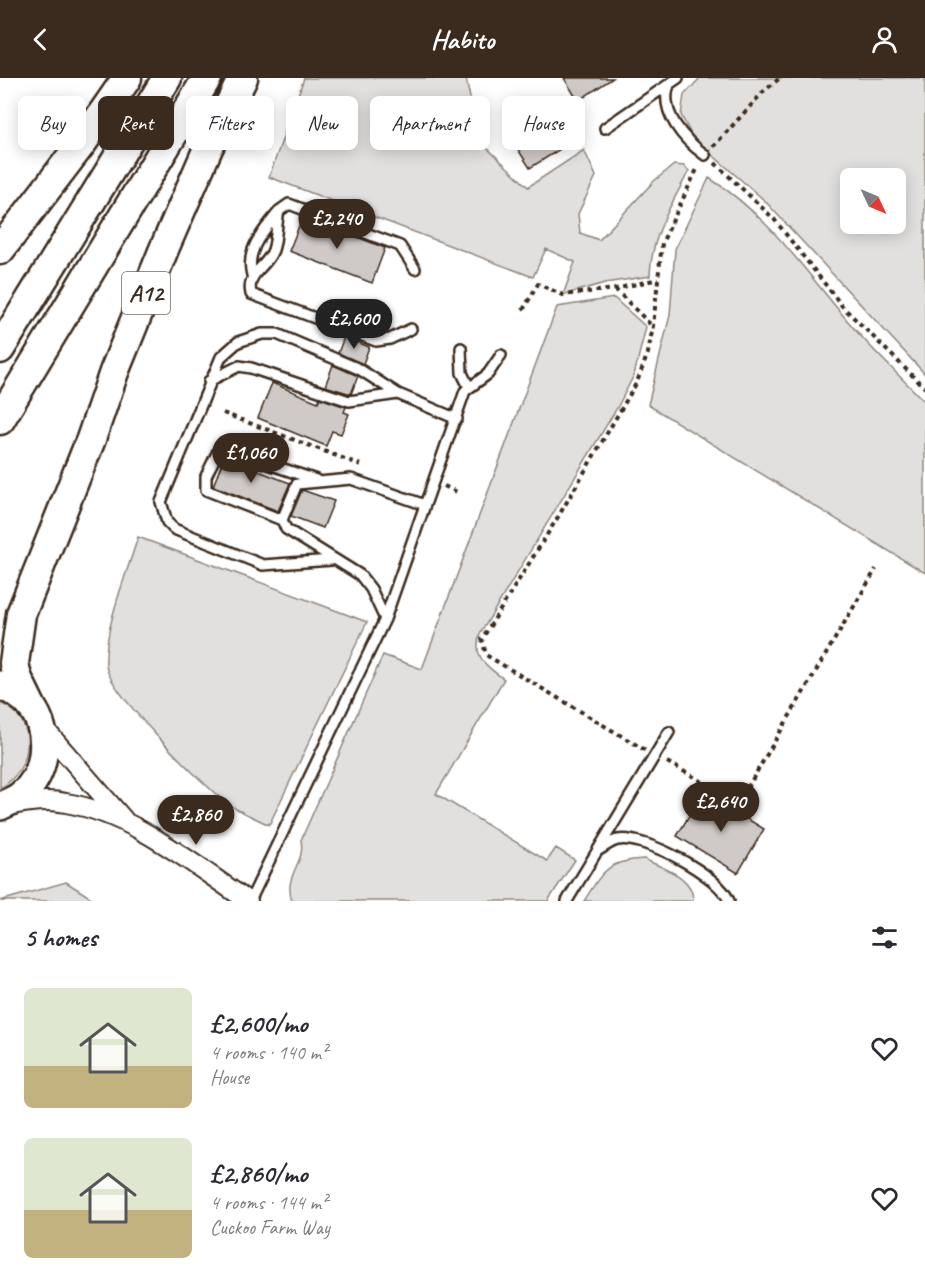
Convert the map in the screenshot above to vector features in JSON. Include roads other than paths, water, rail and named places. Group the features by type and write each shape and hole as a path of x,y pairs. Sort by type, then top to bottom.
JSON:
{"highway":[{"path":"0,250 82,143 127,78"},
{"path":"0,349 167,78"},
{"name":"A12","path":"0,420 207,78"},
{"name":"A12","path":"36,716 17,677 14,663 21,614 164,249 209,146 243,78"}],"main road":[{"path":"0,685 16,693 36,716 44,751 37,776 21,795 0,806"}],"street":[{"path":"36,716 125,821"},
{"path":"0,806 35,801 67,803 125,821 249,901"}],"lane":[{"path":"605,128 678,78"},
{"path":"669,85 665,94 679,132 705,155"},
{"path":"252,274 249,257 257,240 279,212 289,204 400,246 415,269"},
{"path":"279,212 273,250 264,265 252,274 248,283 251,294 376,341 390,339 411,329"},
{"path":"332,560 263,565 174,529 167,522 161,502 209,381 221,357 238,342 262,334 277,334 359,369 398,394 457,419"},
{"path":"249,901 386,619 467,389 462,373 461,348"},
{"path":"467,389 488,374 501,355"},
{"path":"209,381 239,366 349,401 398,394"},
{"path":"325,483 225,449 219,449 206,476 206,490 282,520 286,529 332,560 349,566 371,588 386,619"},
{"path":"282,520 297,484 325,483 351,478 426,506"},
{"path":"567,901 669,732"},
{"path":"597,851 618,840 649,844 701,871 725,890 729,901"}]}
